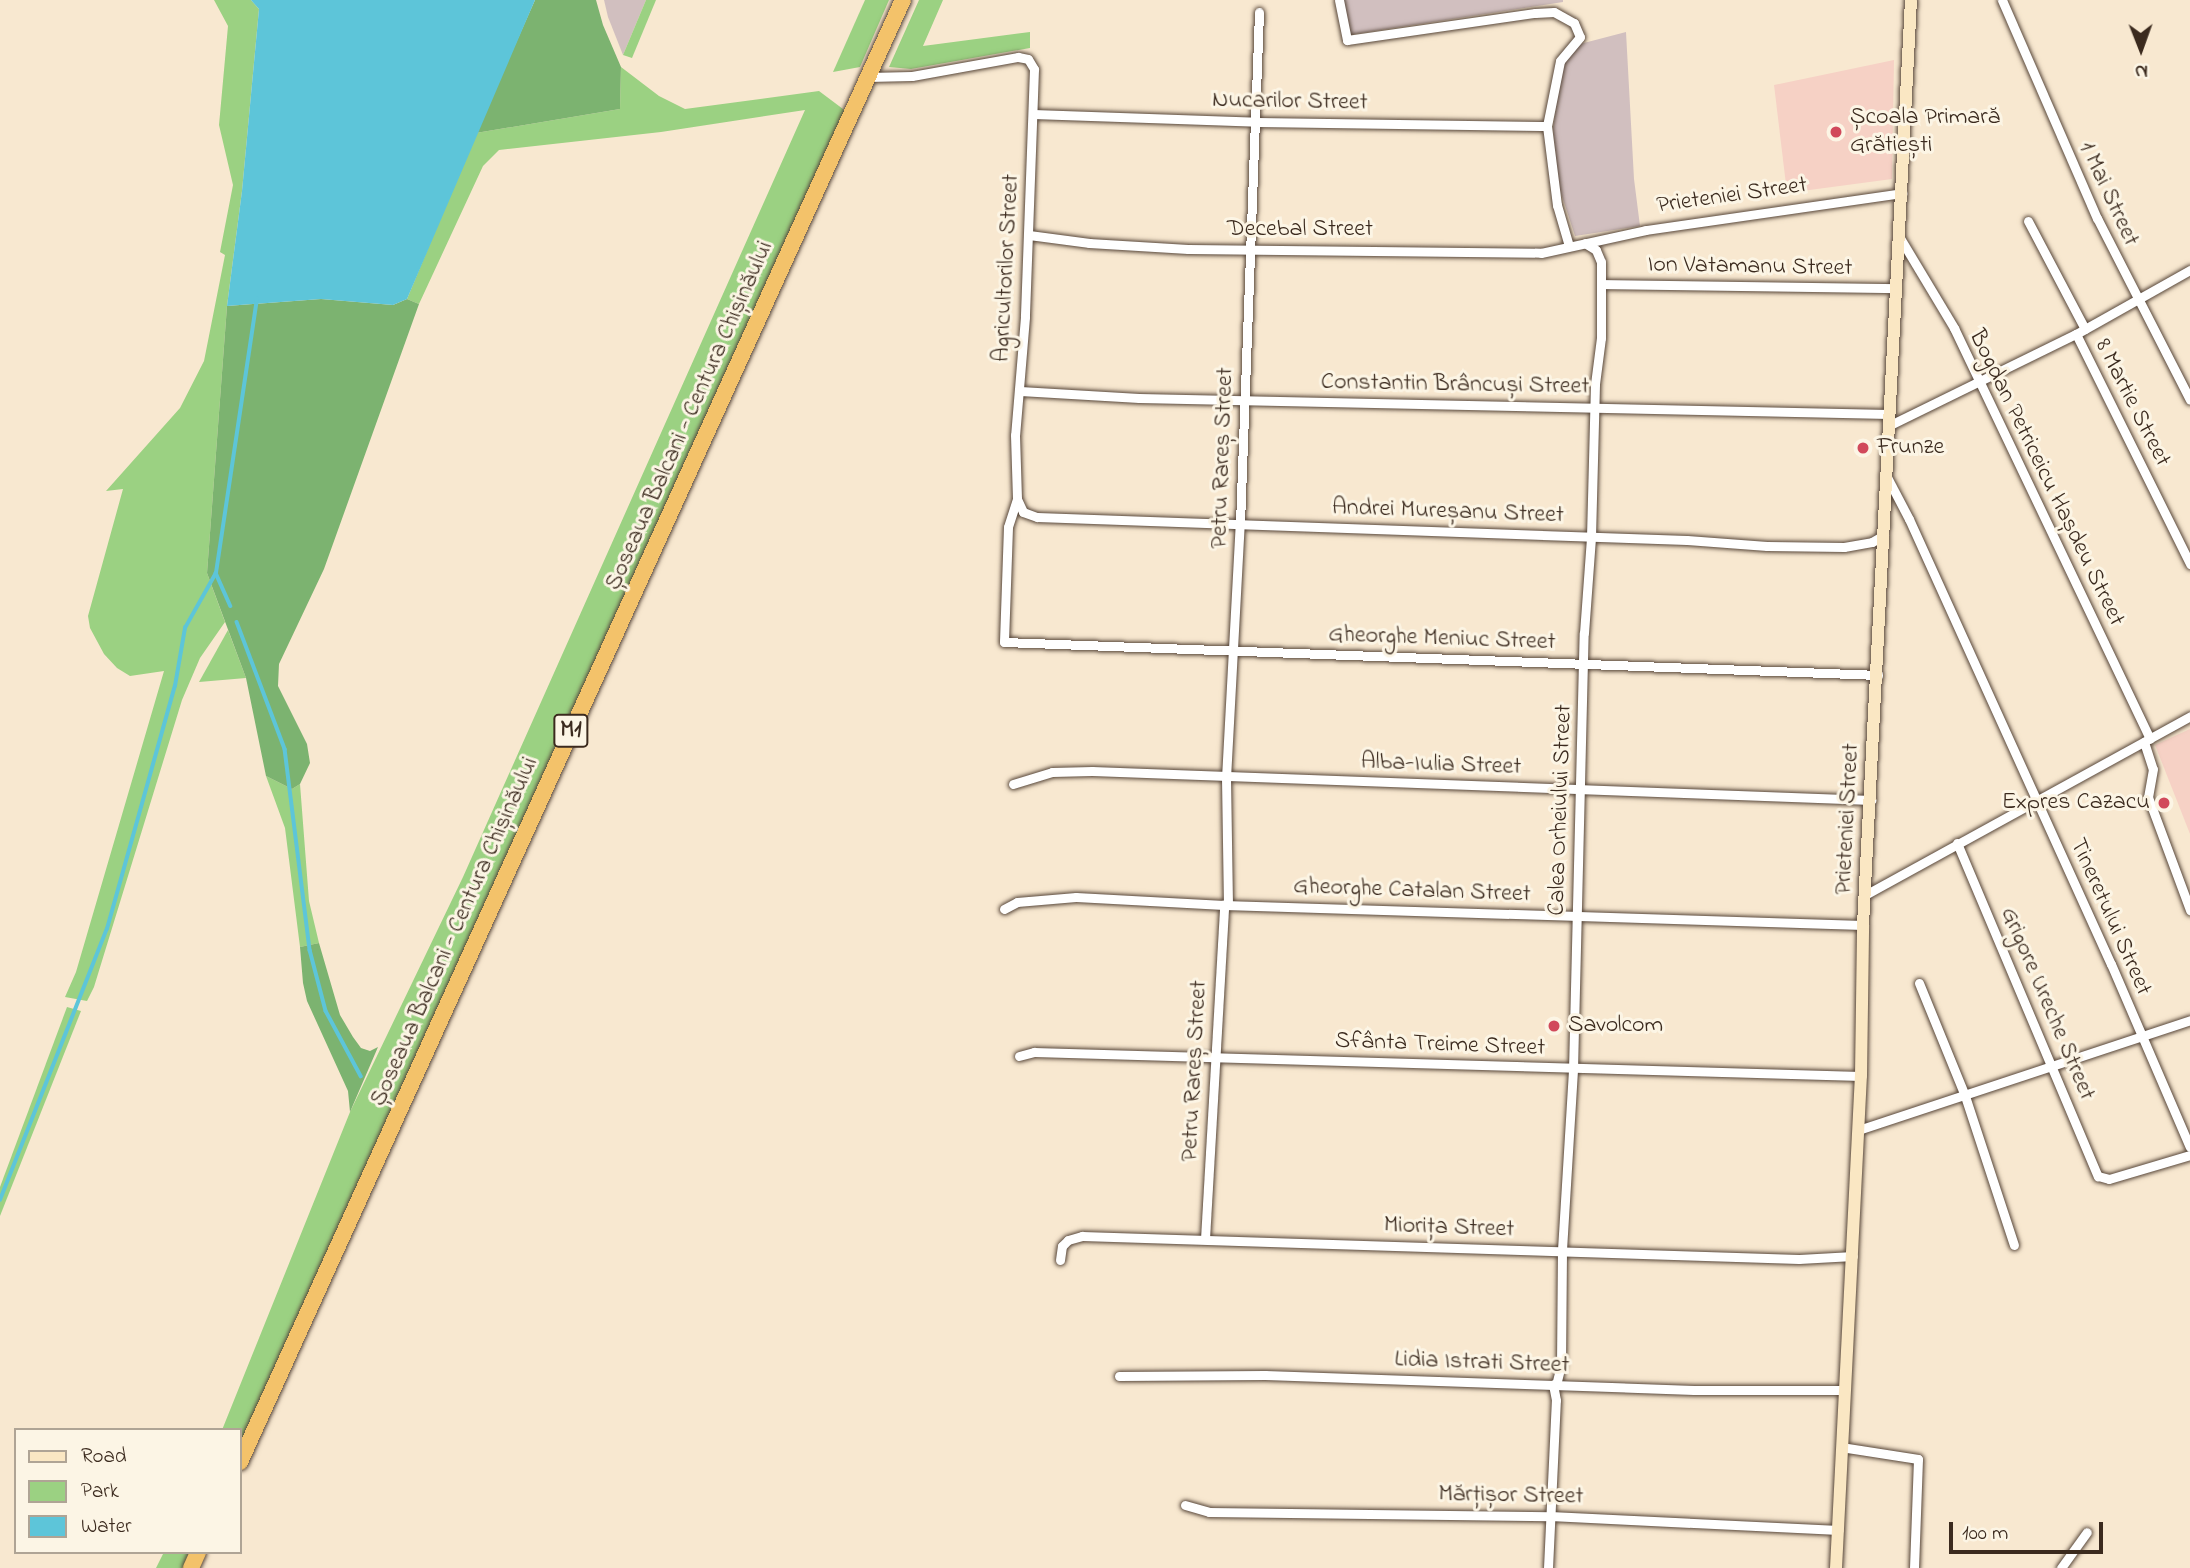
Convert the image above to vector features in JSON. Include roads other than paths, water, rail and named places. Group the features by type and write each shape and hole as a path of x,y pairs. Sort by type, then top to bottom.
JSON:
{"highway":[{"name":"Șoseaua Balcani - Centura Chișinăului","path":"242,1458 903,0"}],"street":[{"path":"1339,0 1347,40 1554,12 1574,23 1580,37 1560,61 1547,126 1555,194 1569,246"},
{"name":"Prieteniei Street","path":"1836,1568 1861,1076 1863,925 1878,676 1910,0"},
{"name":"1 Mai Street","path":"2002,0 2097,218 2190,400"},
{"name":"Petru Rareș Street","path":"1205,1239 1226,905 1226,778 1252,248 1259,12"},
{"name":"Agricultorilor Street","path":"868,77 912,76 1018,57 1028,59 1034,69 1029,235 1015,435 1017,499 1009,527 1004,642"},
{"name":"Nucarilor Street","path":"1032,114 1256,122 1547,126"},
{"name":"Prieteniei Street","path":"1569,246 1699,222 1902,193"},
{"name":"8 Martie Street","path":"2028,221 2190,564"},
{"name":"Decebal Street","path":"1029,235 1160,248 1541,253 1569,246"},
{"name":"Bogdan Petriceicu Hașdeu Street","path":"1900,238 1954,328 2147,740 2153,769 2148,797 2190,910"},
{"name":"Calea Orheiului Street","path":"1548,1568 1555,1385 1561,1365 1562,1251 1573,1070 1584,664 1602,284 1596,250 1585,243"},
{"path":"1889,420 2081,332 2190,270"},
{"name":"Ion Vatamanu Street","path":"1602,284 1897,288"},
{"name":"Constantin Brâncuși Street","path":"1020,391 1060,396 1595,407 1889,420"},
{"name":"Tineretului Street","path":"1886,476 1909,520 2143,1035 2190,1147"},
{"name":"Andrei Mureșanu Street","path":"1017,499 1023,512 1030,516 1844,547 1872,542 1884,535"},
{"name":"Gheorghe Meniuc Street","path":"1004,642 1878,676"},
{"path":"1865,895 2190,716"},
{"name":"Alba-Iulia Street","path":"1013,784 1052,772 1582,788 1871,800"},
{"name":"Grigore Ureche Street","path":"1957,843 2101,1179 2190,1155"},
{"name":"Gheorghe Catalan Street","path":"1004,909 1017,902 1076,897 1226,905 1863,925"},
{"path":"1919,983 1964,1093 2014,1245"},
{"path":"1858,1130 2190,1020"},
{"name":"Sfânta Treime Street","path":"1019,1056 1034,1052 1573,1070 1861,1076"},
{"name":"Miorița Street","path":"1060,1260 1062,1247 1068,1240 1082,1236 1799,1259 1853,1256"},
{"name":"Lidia Istrati Street","path":"1119,1376 1265,1375 1555,1385 1844,1390"},
{"path":"1841,1447 1918,1459 1914,1568"},
{"name":"Mărțișor Street","path":"1185,1505 1209,1512 1550,1516 1839,1530"},
{"path":"2061,1568 2087,1532"}],"water":[{"path":"251,0 535,0 407,299 393,305 321,299 227,306 242,191 259,9"}],"waterway":[{"path":"0,1200 107,929 175,686 185,628 216,573 257,299"},
{"path":"216,573 231,606"},
{"path":"237,622 285,749 310,950 326,1011 361,1076"}],"place":[{"name":"Școala Primară Grătiești","path":"1836,132"},
{"name":"Frunze","path":"1863,448"},
{"name":"Expres Cazacu","path":"2164,803"},
{"name":"Savolcom","path":"1554,1026"}]}
